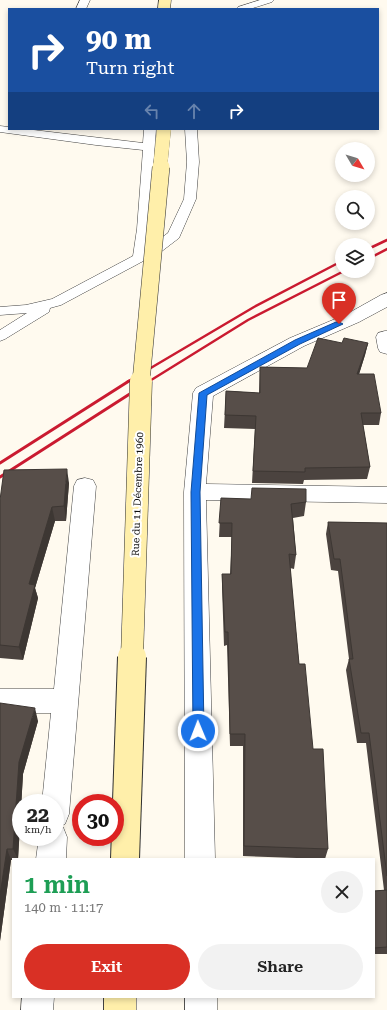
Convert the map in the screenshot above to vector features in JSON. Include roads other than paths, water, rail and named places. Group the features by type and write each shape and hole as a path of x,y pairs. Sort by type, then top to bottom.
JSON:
{"main road":[{"name":"Rue du 11 Décembre 1960","path":"125,858 141,380 164,130"},
{"path":"120,998 120,1010"}],"street":[{"path":"200,858 195,492 203,393 297,342 353,318 387,299"},
{"path":"387,337 385,337 387,348"},
{"path":"57,794 85,486"},
{"path":"195,492 387,495"},
{"path":"0,701 66,701"},
{"path":"51,858 52,846"},
{"path":"37,1010 38,998"},
{"path":"201,998 201,1010"}],"lane":[{"path":"244,8 268,0"},
{"path":"0,129 28,135 148,152"},
{"path":"139,258 144,229 150,130"},
{"path":"0,336 56,302 157,248 174,235 190,199 193,162 191,130"},
{"path":"0,138 28,135"},
{"path":"0,311 26,309 56,302"}],"railway":[{"path":"375,246 387,240"},
{"path":"375,255 387,249"},
{"path":"127,382 254,307 335,265"},
{"path":"148,382 248,320 335,276"},
{"path":"0,463 129,381"},
{"path":"0,477 150,381"}]}
